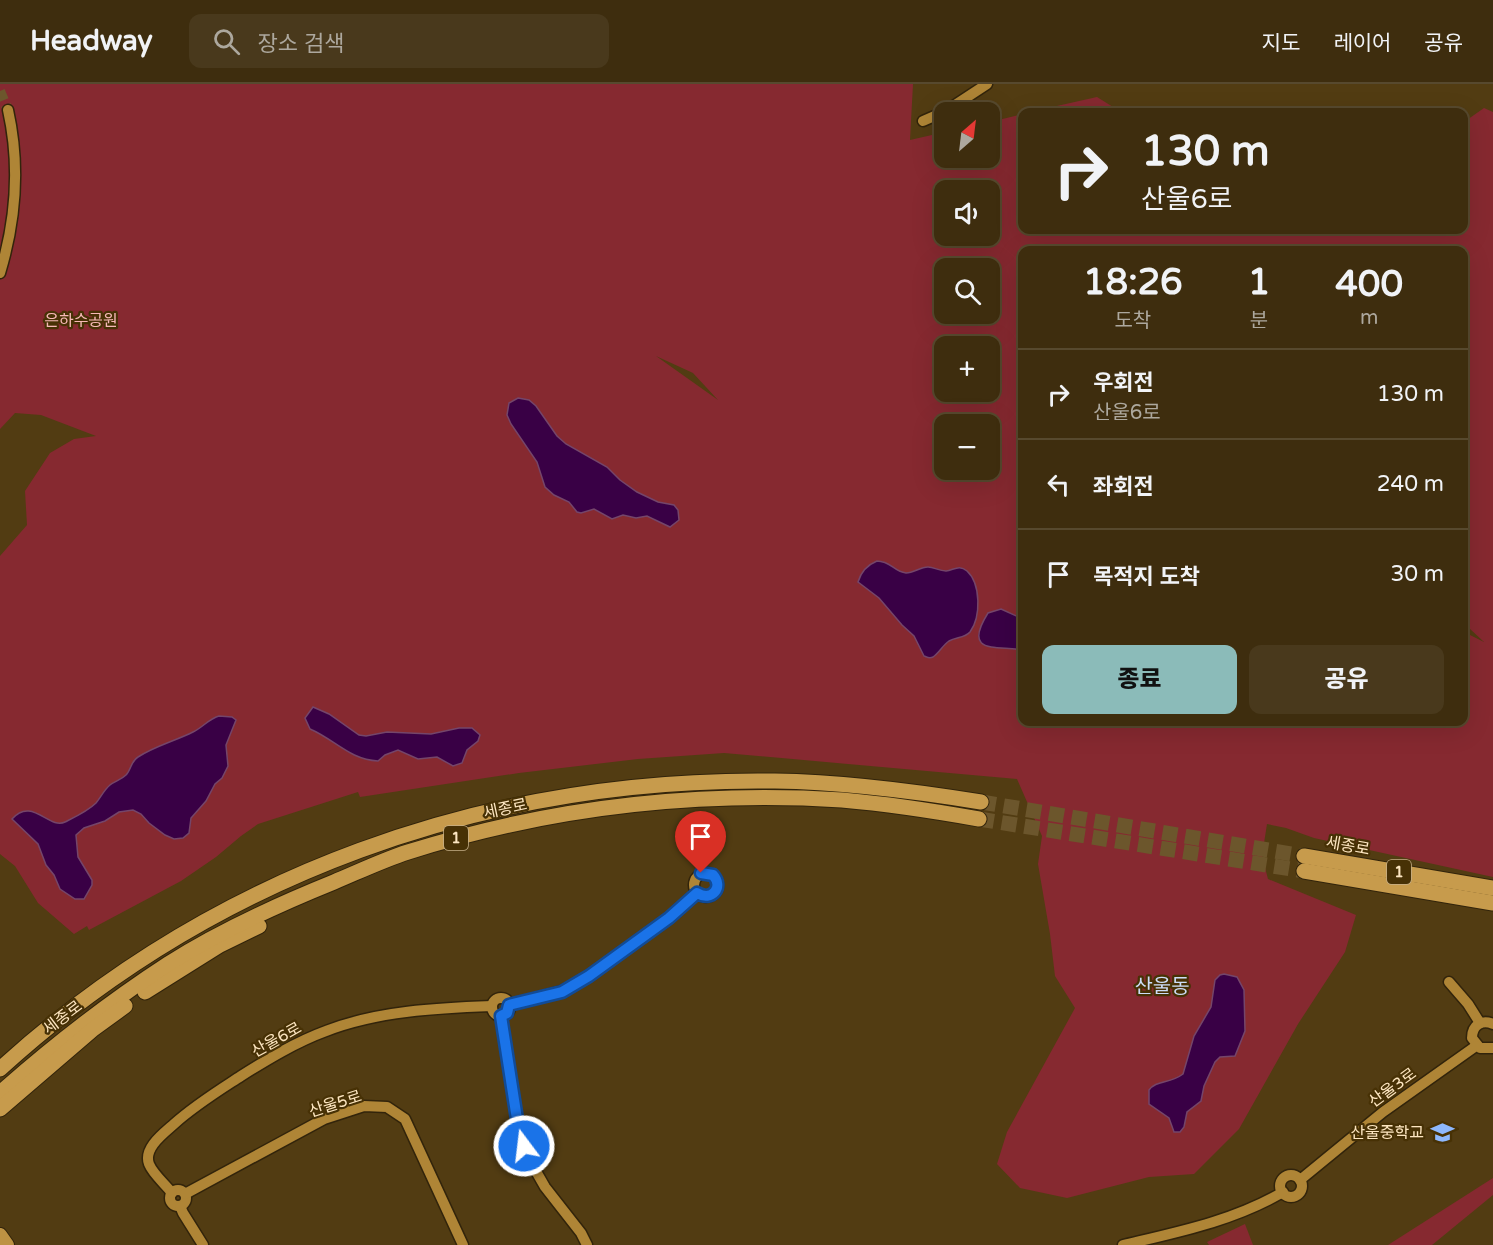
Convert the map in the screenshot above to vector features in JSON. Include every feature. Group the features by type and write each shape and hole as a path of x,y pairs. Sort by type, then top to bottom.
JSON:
{"highway":[{"name":"세종로","path":"0,1069 40,1032 161,946 222,911 286,879 402,834 550,798 623,788 699,782 776,781 846,784 981,802"},
{"name":"세종로","path":"0,1093 51,1048 100,1011 169,964 232,928 290,899 405,853 476,832 552,816 626,805 704,799 778,798 844,801 915,808 979,819"},
{"path":"0,1055 58,1008 167,933 213,907 296,869 373,839 409,828 474,815"},
{"path":"0,1109 92,1030 149,989 220,945 372,873 476,832"},
{"name":"세종로","path":"1493,888 1304,864 1493,903"}],"main road":[{"path":"0,1235 7,1245"}],"street":[{"path":"923,121 946,111 987,84"},
{"path":"0,273 12,224 14,193 15,153 9,110"},
{"path":"509,1005 562,992 589,976 669,918 697,893"},
{"path":"1449,982 1468,1004 1480,1023"},
{"path":"499,999 505,1000 509,1005 507,1013 501,1016 495,1014 492,1006 494,1001 499,999"},
{"name":"산울6로","path":"172,1193 149,1163 149,1150 186,1113 207,1097 267,1060 327,1030 380,1016 492,1006"},
{"path":"501,1016 519,1132 529,1159 545,1187 581,1233 587,1245"},
{"path":"1492,1049 1484,1050 1476,1046 1472,1033 1480,1023 1493,1024"},
{"name":"산울3로","path":"1300,1180 1383,1112 1476,1046"},
{"name":"산울5로","path":"185,1194 324,1119 364,1106 387,1107 405,1119 463,1245"},
{"path":"1292,1175 1300,1180 1302,1188 1298,1194 1288,1196 1283,1192 1281,1182 1285,1176 1292,1175"},
{"path":"179,1190 185,1194 186,1201 180,1206 171,1203 172,1193 179,1190"},
{"path":"1122,1245 1201,1227 1248,1211 1283,1192"},
{"path":"180,1206 203,1245"}],"green space":[{"name":"은하수공원","path":"0,84 913,84 910,140 934,135 934,168 1000,168 1000,120 1018,115 1018,234 1468,234 1468,119 1484,108 1493,112 1493,877 1314,838 1267,824 1262,856 1268,879 1356,915 1345,952 1298,1024 1239,1129 1194,1174 1149,1177 1067,1198 1020,1188 997,1164 1007,1132 1075,1008 1055,976 1038,864 1042,836 1017,779 724,753 638,759 519,773 360,797 358,792 258,824 181,881 89,930 87,926 74,934 38,903 15,866 0,854 0,556 27,525 25,491 50,453 74,439 96,436 41,415 15,413 0,429","holes":["656,356 693,373 718,400"]},
{"path":"1097,97 1115,108 1048,108"},
{"path":"1493,1178 1493,1195 1432,1245 1388,1245"},
{"path":"1245,1224 1253,1245 1209,1245 1207,1242"}],"shaded area":[{"path":"518,398 529,400 536,406 557,436 566,444 607,467 637,492 658,502 674,505 678,510 679,520 670,527 647,516 636,518 623,515 612,519 594,509 581,513 577,512 569,502 554,495 545,487 537,462 507,415 509,403"},
{"path":"877,561 882,561 906,573 928,567 946,571 961,568 967,571 975,584 978,601 974,626 970,632 949,641 933,657 924,656 914,636 879,598 858,582 865,569"},
{"path":"1001,609 1018,617 1018,649 986,646 981,642 979,636 981,627 988,613"},
{"path":"313,707 329,714 359,735 387,732 431,734 459,728 472,728 480,735 478,741 467,750 462,763 453,766 437,757 418,759 398,750 385,755 378,761 368,760 351,753 310,729 305,718"},
{"path":"219,716 232,717 236,720 226,745 228,766 206,801 191,818 189,833 183,838 174,839 165,835 133,810 119,812 105,821 84,828 76,835 78,857 92,880 92,885 84,899 75,899 60,889 54,875 46,865 38,844 12,819 26,811 53,822 65,822 96,803 108,787 126,775 138,757 193,732"},
{"path":"1224,974 1237,977 1244,990 1245,1031 1235,1056 1220,1057 1215,1062 1204,1086 1201,1101 1187,1112 1184,1127 1180,1132 1174,1132 1169,1118 1149,1104 1149,1090 1155,1085 1183,1074 1194,1036 1211,1007 1215,980"}],"tunnel":[{"path":"0,91 8,110"},
{"path":"981,802 1304,856"},
{"path":"979,819 1304,871"}],"place":[{"name":"산울중학교","path":"1442,1132"}],"district":[{"name":"산울동","path":"1162,986"}],"route":[{"path":"524,1146 519,1132 501,1016 507,1013 509,1005 562,992 589,976 669,918 697,893 705,897 715,893 718,885 716,878 709,873 701,873"}]}
